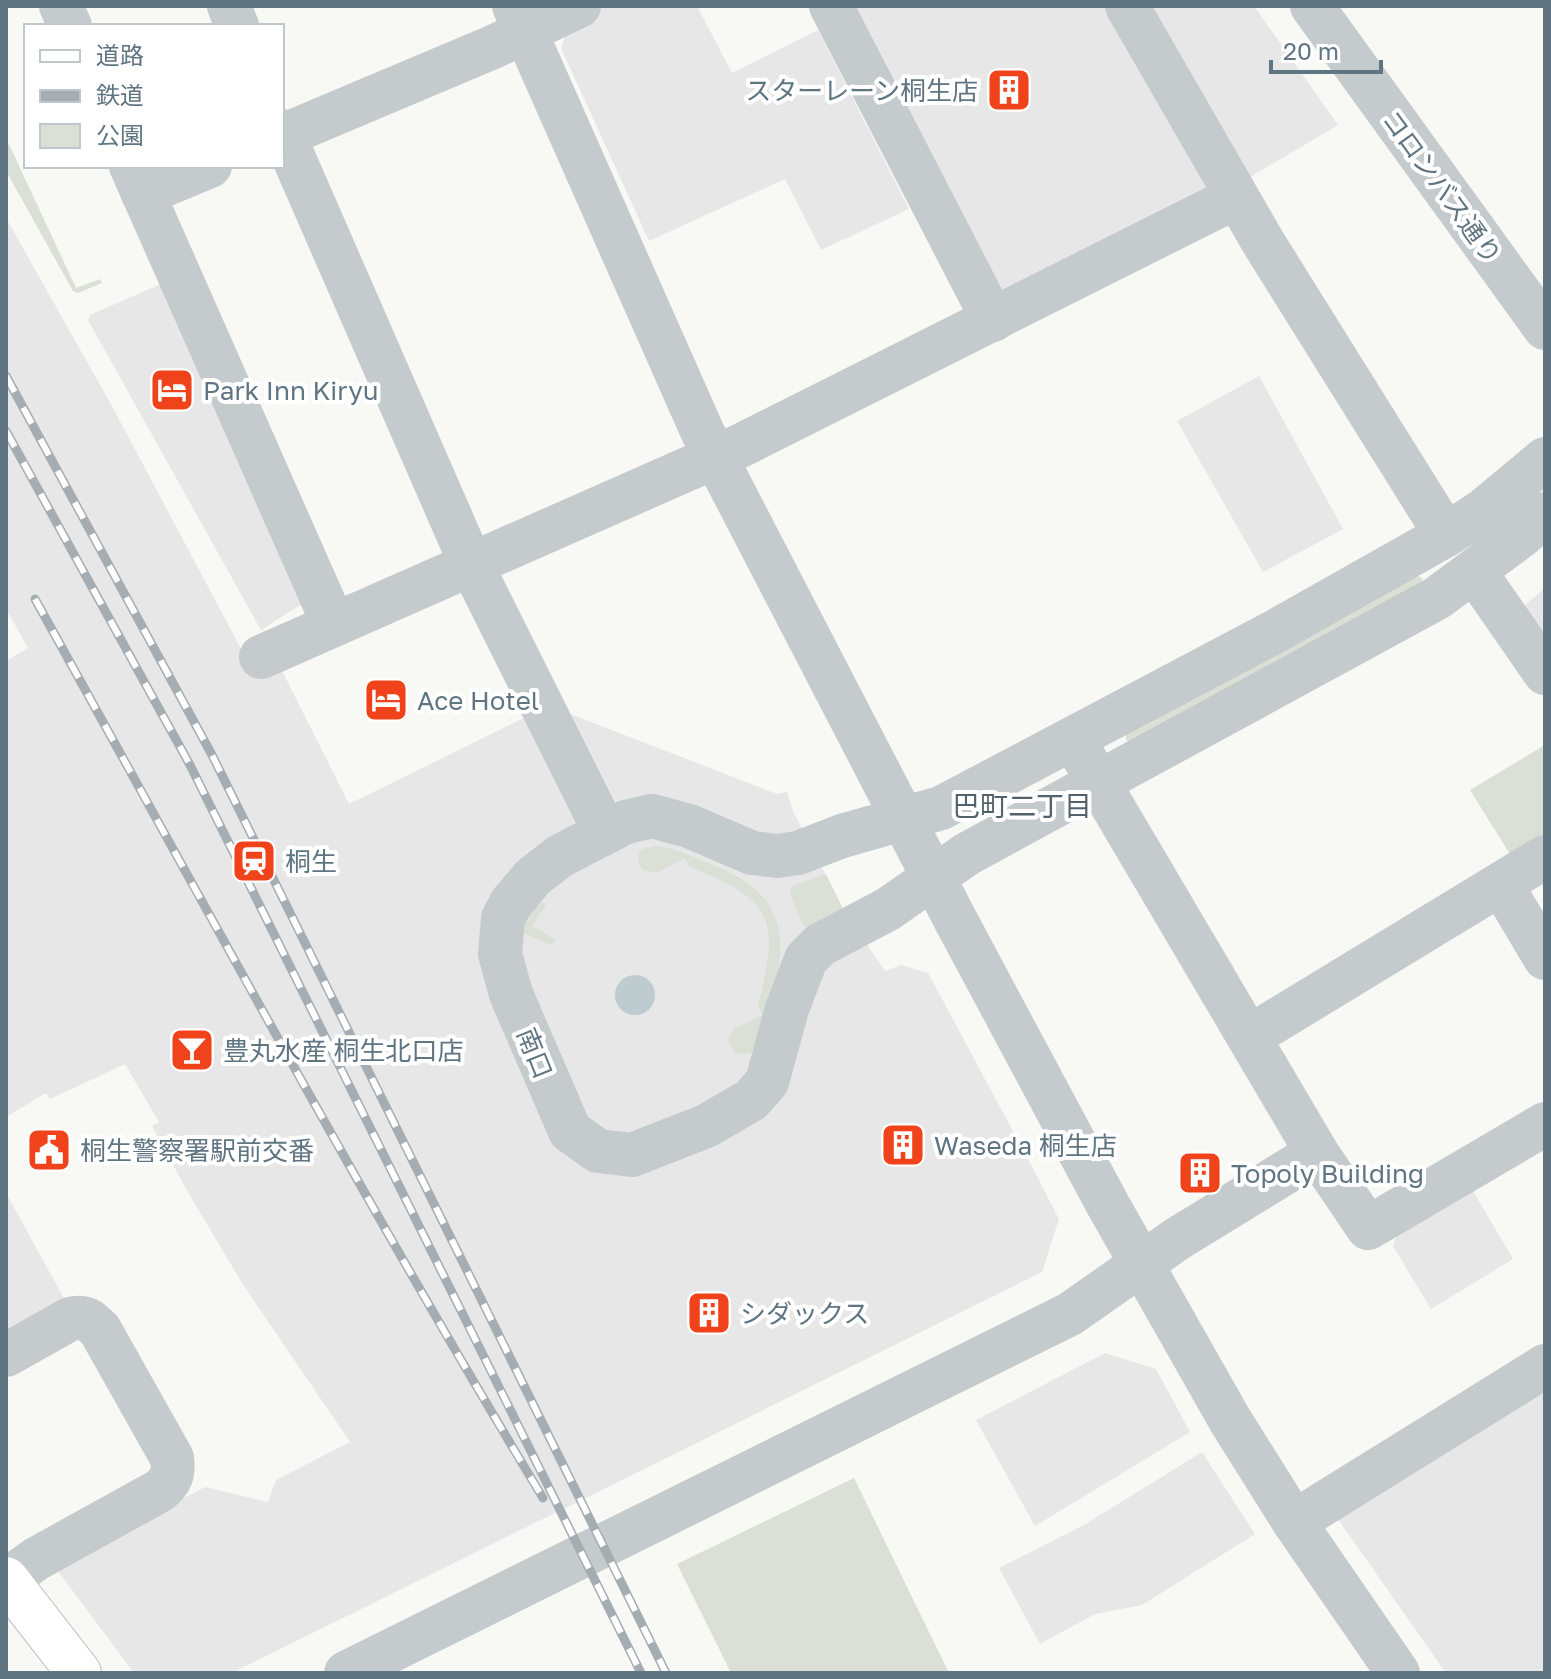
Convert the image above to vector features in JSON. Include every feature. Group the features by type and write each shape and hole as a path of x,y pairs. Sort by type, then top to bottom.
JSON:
{"main road":[{"path":"6,1580 79,1673"}],"street":[{"path":"284,134 520,19 579,6"},
{"path":"831,6 993,320"},
{"path":"1127,6 1236,197 1446,535"},
{"name":"コロンバス通り","path":"1312,6 1545,328"},
{"path":"520,19 715,457 902,819 1141,1264 1294,1522 1398,1673"},
{"path":"284,136 471,564 605,832"},
{"path":"200,168 137,180 333,623"},
{"path":"261,657 715,457 1236,197"},
{"name":"南口","path":"1545,459 1484,510 1446,535 956,801 798,853 777,856 752,853 665,817 640,818 560,856 520,891 503,918 500,954 511,994 565,1121 584,1143 611,1155 632,1155 651,1150 751,1100 767,1082 787,1009 806,959 820,945 888,909 967,854 1413,611 1475,572 1545,514"},
{"path":"1475,572 1545,673"},
{"path":"1073,739 1317,1153 1368,1228 1545,1124"},
{"path":"1249,1037 1545,857"},
{"path":"1501,884 1545,958"},
{"path":"346,1673 1070,1314 1141,1264 1317,1153"},
{"path":"6,1355 70,1319 80,1316 89,1319 107,1343 172,1458 174,1471 169,1483 159,1491 36,1559 6,1580"},
{"path":"1294,1522 1545,1366"}],"shaded area":[{"path":"606,6 697,6 732,73 818,30 909,209 821,250 785,179 649,241 561,48 569,24"},
{"path":"843,6 1110,6 1209,175 1202,196 1002,293"},
{"path":"1158,6 1254,6 1338,125 1245,180 1145,14"},
{"path":"6,218 113,408 256,677 279,665 349,804 528,716 560,710 777,794 787,792 793,811 843,909 885,971 901,965 928,973 1028,1159 1059,1219 1042,1272 232,1673 134,1673 55,1567 205,1487 268,1502 276,1480 350,1442 242,1283 152,1126 159,1122 125,1064 50,1099 46,1093 6,1117 6,661 28,648 6,609"},
{"path":"163,283 305,602 261,630 88,320 90,315"},
{"path":"1259,376 1343,529 1263,572 1177,421"},
{"path":"1545,588 1545,645 1520,609"},
{"path":"635,975 649,981 655,995 649,1009 635,1015 621,1009 615,995 621,981"},
{"path":"1470,1186 1513,1259 1431,1309 1393,1246 1398,1231"},
{"path":"6,1193 66,1302 6,1335"},
{"path":"1105,1353 1156,1369 1190,1432 1035,1526 976,1420"},
{"path":"1545,1392 1545,1673 1446,1673 1335,1515"},
{"path":"1202,1452 1255,1534 1142,1605 1095,1614 1040,1644 999,1568 1084,1525"}],"green space":[{"path":"6,138 76,288 100,279 102,283 78,293 73,291 6,171"},
{"path":"1416,574 1423,579 1421,583 1130,742 1126,740 1126,732"},
{"path":"1545,745 1545,840 1513,859 1470,790"},
{"path":"654,846 686,854 747,883 766,901 777,923 780,946 778,971 752,1053 736,1054 727,1040 735,1028 763,1015 758,1005 769,951 763,915 738,890 689,866 685,858 656,873 643,870 638,863 639,851"},
{"path":"826,874 843,909 809,927 804,926 790,894 792,886"},
{"path":"539,901 546,905 532,926 555,939 553,946 521,932 522,923"},
{"path":"854,1478 949,1673 731,1673 677,1564"}],"railway":[{"path":"6,376 212,755 666,1673"},
{"path":"6,431 190,765 641,1673"},
{"path":"35,599 348,1163 543,1498"}],"place":[{"name":"スターレーン桐生店","path":"1009,90"},
{"name":"Park Inn Kiryu","path":"172,390"},
{"name":"Ace Hotel","path":"386,700"},
{"name":"桐生","path":"254,861"},
{"name":"豊丸水産 桐生北口店","path":"192,1050"},
{"name":"Waseda 桐生店","path":"903,1145"},
{"name":"桐生警察署駅前交番","path":"49,1150"},
{"name":"Topoly Building","path":"1200,1173"},
{"name":"シダックス","path":"709,1313"}],"district":[{"name":"巴町二丁目","path":"1022,805"}]}
